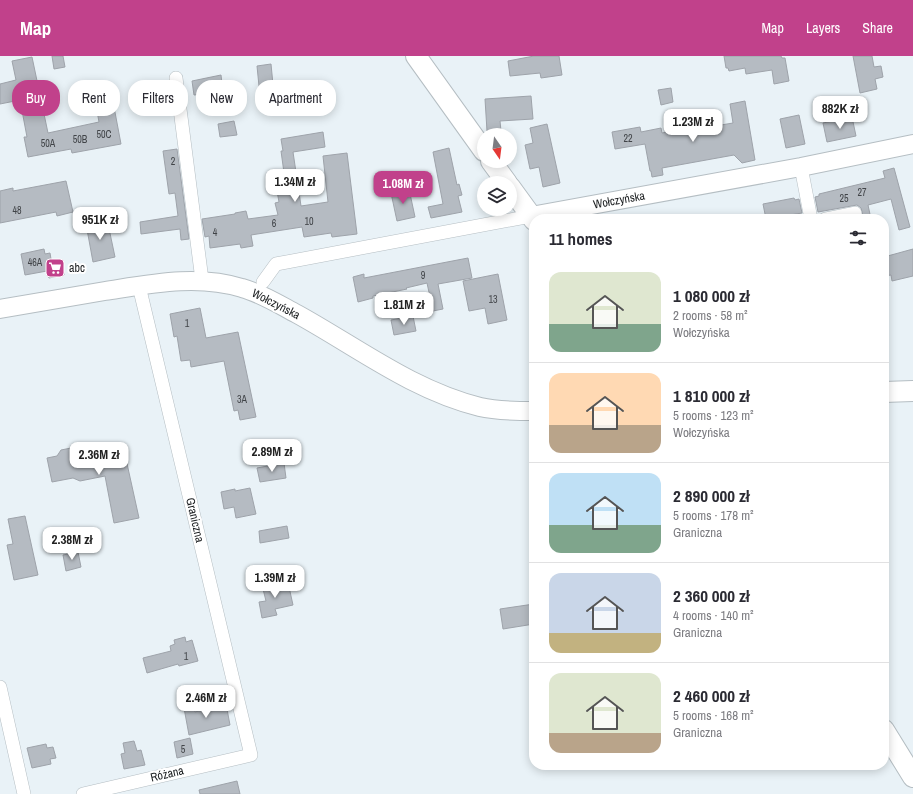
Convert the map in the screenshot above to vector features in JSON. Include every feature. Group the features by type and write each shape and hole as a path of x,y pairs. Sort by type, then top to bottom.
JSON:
{"main road":[{"path":"416,56 477,141"},
{"path":"517,196 530,214"},
{"path":"889,392 913,391"},
{"path":"889,738 913,777"}],"street":[{"path":"176,78 202,280"},
{"name":"Wołczyńska","path":"554,214 913,144"},
{"path":"801,167 810,214"},
{"name":"Wołczyńska","path":"263,282 276,264 529,219"},
{"name":"Wołczyńska","path":"0,309 166,281 202,280 243,288 278,304 379,363 427,389 481,408 529,411"},
{"name":"Graniczna","path":"139,286 251,755"},
{"path":"0,687 24,794"},
{"name":"Różana","path":"83,794 251,755"}],"building":[{"path":"52,56 63,56 65,67 54,69"},
{"path":"534,56 559,56 562,75 541,78 540,73 510,76 508,61"},
{"path":"724,56 781,56 782,58 785,58 789,81 774,84 772,70 746,74 745,68 729,71 728,68 726,68"},
{"path":"853,56 872,56 874,67 881,66 883,77 875,79 877,89 860,93"},
{"path":"32,57 37,80 16,80 12,61"},
{"path":"271,64 273,80 258,80 257,66"},
{"path":"221,75 222,80 197,80"},
{"path":"196,80 196,95 194,95 192,81"},
{"path":"12,81 12,102 0,104 0,84"},
{"path":"671,88 673,102 661,105 658,90"},
{"path":"531,96 533,119 500,121 501,128 487,128 485,99"},
{"path":"745,101 755,160 742,163 734,155 662,168 663,175 652,177 645,144 615,149 612,132 640,127 641,132 661,128 662,133 685,129 685,131 733,123 730,104"},
{"path":"799,115 805,144 786,148 780,119"},
{"path":"23,116 44,116 48,133 99,122 98,116 116,116 121,144 72,153 71,149 28,157 24,137 27,137"},
{"path":"852,117 856,136 827,142 823,123"},
{"path":"234,121 237,135 220,137 218,124"},
{"path":"547,124 560,183 543,187 539,167 530,169 525,145 533,143 530,128"},
{"path":"323,132 325,147 293,152 301,206 328,202 323,156 347,153 357,234 332,237 331,233 304,237 302,227 251,235 253,246 241,248 240,244 210,248 209,236 205,237 202,219 246,211 248,219 278,215 275,203 279,202 277,191 279,181 285,180 281,139"},
{"path":"449,148 457,185 459,184 462,195 458,196 462,212 431,218 428,207 443,204 433,152"},
{"path":"177,149 189,239 181,240 180,229 141,234 140,222 178,216 175,193 169,194 163,151"},
{"path":"894,168 910,227 899,230 891,199 868,205 870,214 863,214 861,208 857,205 818,212 815,197 819,196 819,194 885,178 883,171"},
{"path":"66,181 73,212 57,216 56,212 0,223 0,191 13,188 13,191"},
{"path":"409,189 415,217 397,221 391,193"},
{"path":"794,198 795,200 799,199 802,213 765,214 763,204"},
{"path":"107,219 115,257 93,262 86,224"},
{"path":"44,249 45,254 50,253 52,265 62,263 64,275 49,278 47,271 25,275 21,254"},
{"path":"913,249 913,276 892,281 891,275 889,275 889,256"},
{"path":"468,258 472,278 438,284 443,309 433,311 427,283 373,296 373,298 358,302 353,277 364,274 364,278"},
{"path":"498,274 507,320 488,324 485,308 469,311 463,281"},
{"path":"200,308 206,338 238,332 256,417 240,420 238,410 234,411 224,361 191,367 190,360 181,361 177,336 174,337 170,314"},
{"path":"413,316 416,331 394,335 391,320"},
{"path":"81,446 87,450 97,448 99,455 124,450 139,518 114,523 105,476 80,481 73,478 52,482 47,458 57,456 61,450"},
{"path":"284,463 286,478 260,482 257,468"},
{"path":"250,488 256,514 236,518 234,507 224,509 221,492"},
{"path":"25,516 38,575 14,580 7,545 13,544 8,519"},
{"path":"287,526 289,538 260,543 259,531"},
{"path":"78,552 81,567 66,571 63,555"},
{"path":"281,581 282,588 289,587 293,605 275,609 277,615 262,618 259,602 266,601 262,585"},
{"path":"529,605 529,625 503,629 500,609"},
{"path":"185,637 186,642 192,640 198,661 179,666 178,664 147,673 143,658 171,651 170,646 175,644 174,640"},
{"path":"226,704 230,725 189,735 184,708 194,706 195,712"},
{"path":"190,738 193,754 177,758 174,742"},
{"path":"134,741 137,751 141,750 145,765 124,769 121,754 125,753 123,743"},
{"path":"46,744 47,748 53,747 56,758 50,759 51,764 32,768 27,748"},
{"path":"237,781 240,794 200,794 199,790"}],"place":[{"name":"abc","path":"55,268"}]}
